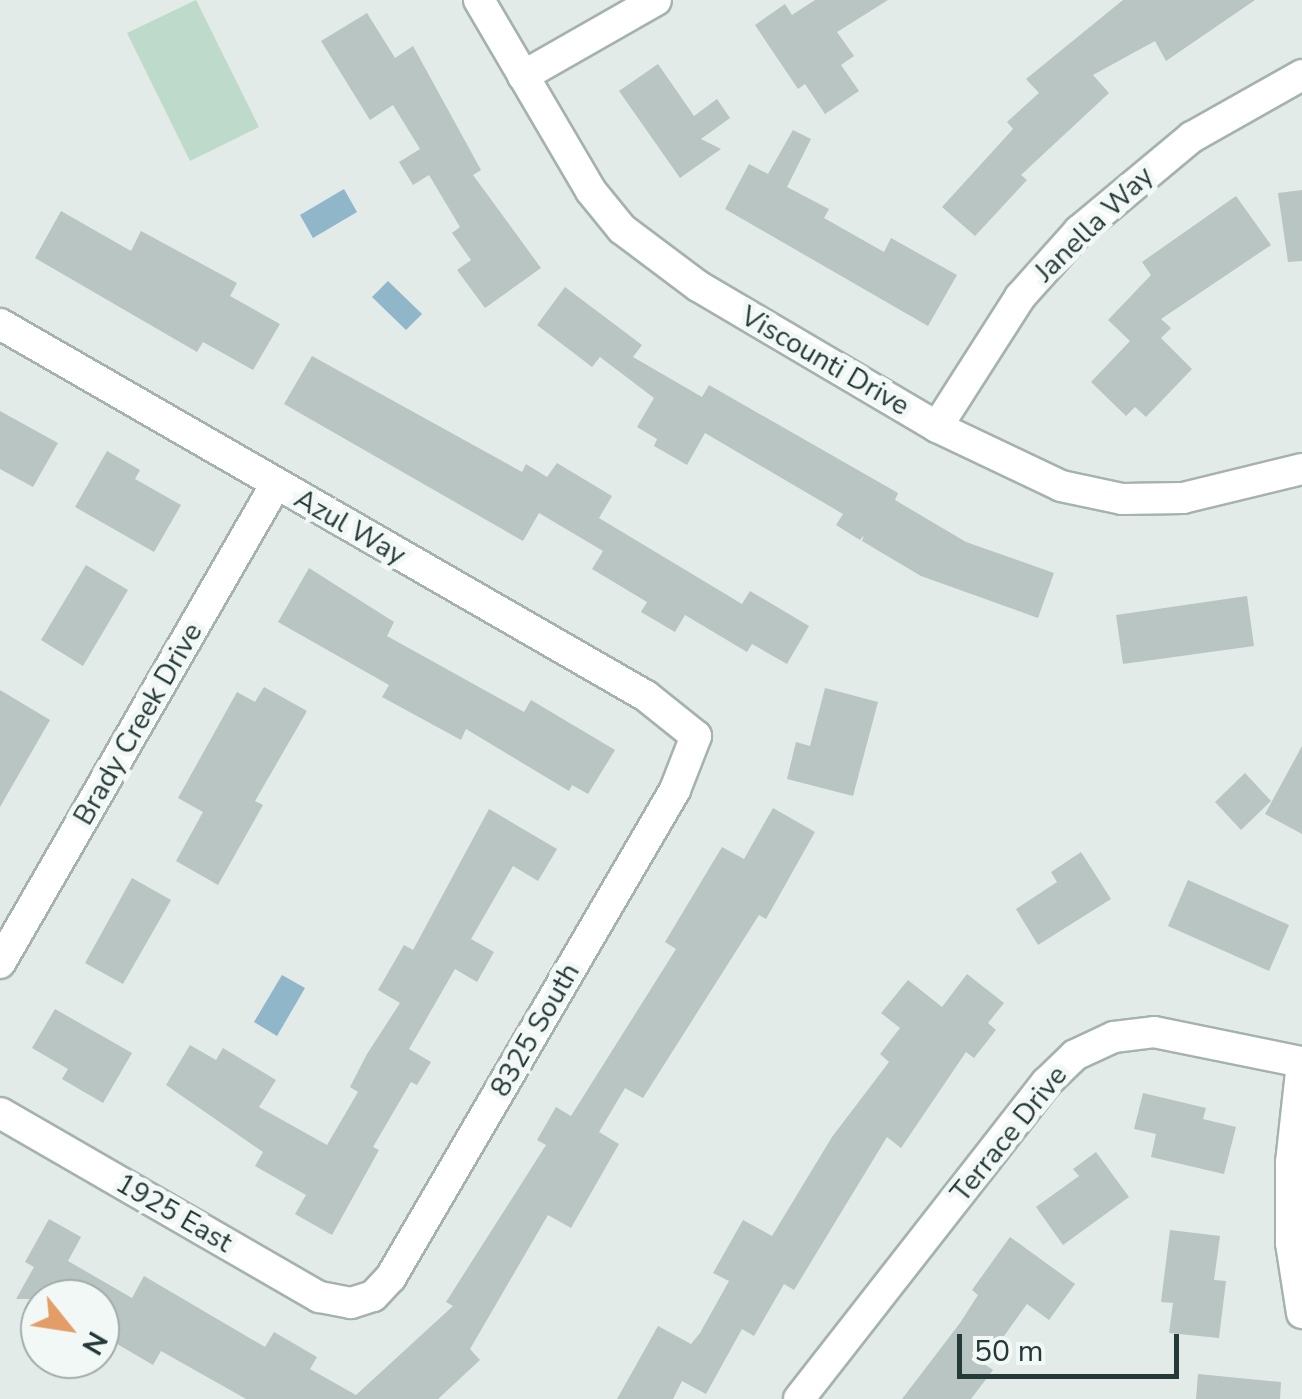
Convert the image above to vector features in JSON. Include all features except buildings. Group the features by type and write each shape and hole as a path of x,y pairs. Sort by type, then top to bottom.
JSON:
{"street":[{"name":"Viscounti Drive","path":"479,0 590,191 657,260 937,427 1061,486 1122,499 1183,498 1302,468"},
{"path":"523,76 656,0"},
{"name":"Janella Way","path":"937,427 1020,296 1079,230 1192,137 1302,75"},
{"name":"Azul Way","path":"0,324 646,696 696,736"},
{"name":"Brady Creek Drive","path":"0,964 276,484"},
{"name":"8325 South","path":"352,1303 373,1296 391,1278 675,790 696,736"},
{"name":"Terrace Drive","path":"798,1399 1046,1083 1075,1055 1114,1037 1154,1032 1302,1062"},
{"path":"1302,1062 1291,1244 1302,1313"},
{"name":"1925 East","path":"0,1113 319,1297 352,1303"}],"green space":[{"path":"196,0 259,127 190,161 127,33"}],"water":[{"path":"344,189 357,212 313,238 300,215"},
{"path":"388,281 422,314 406,330 372,297"},
{"path":"282,975 305,988 277,1036 254,1022"}]}
